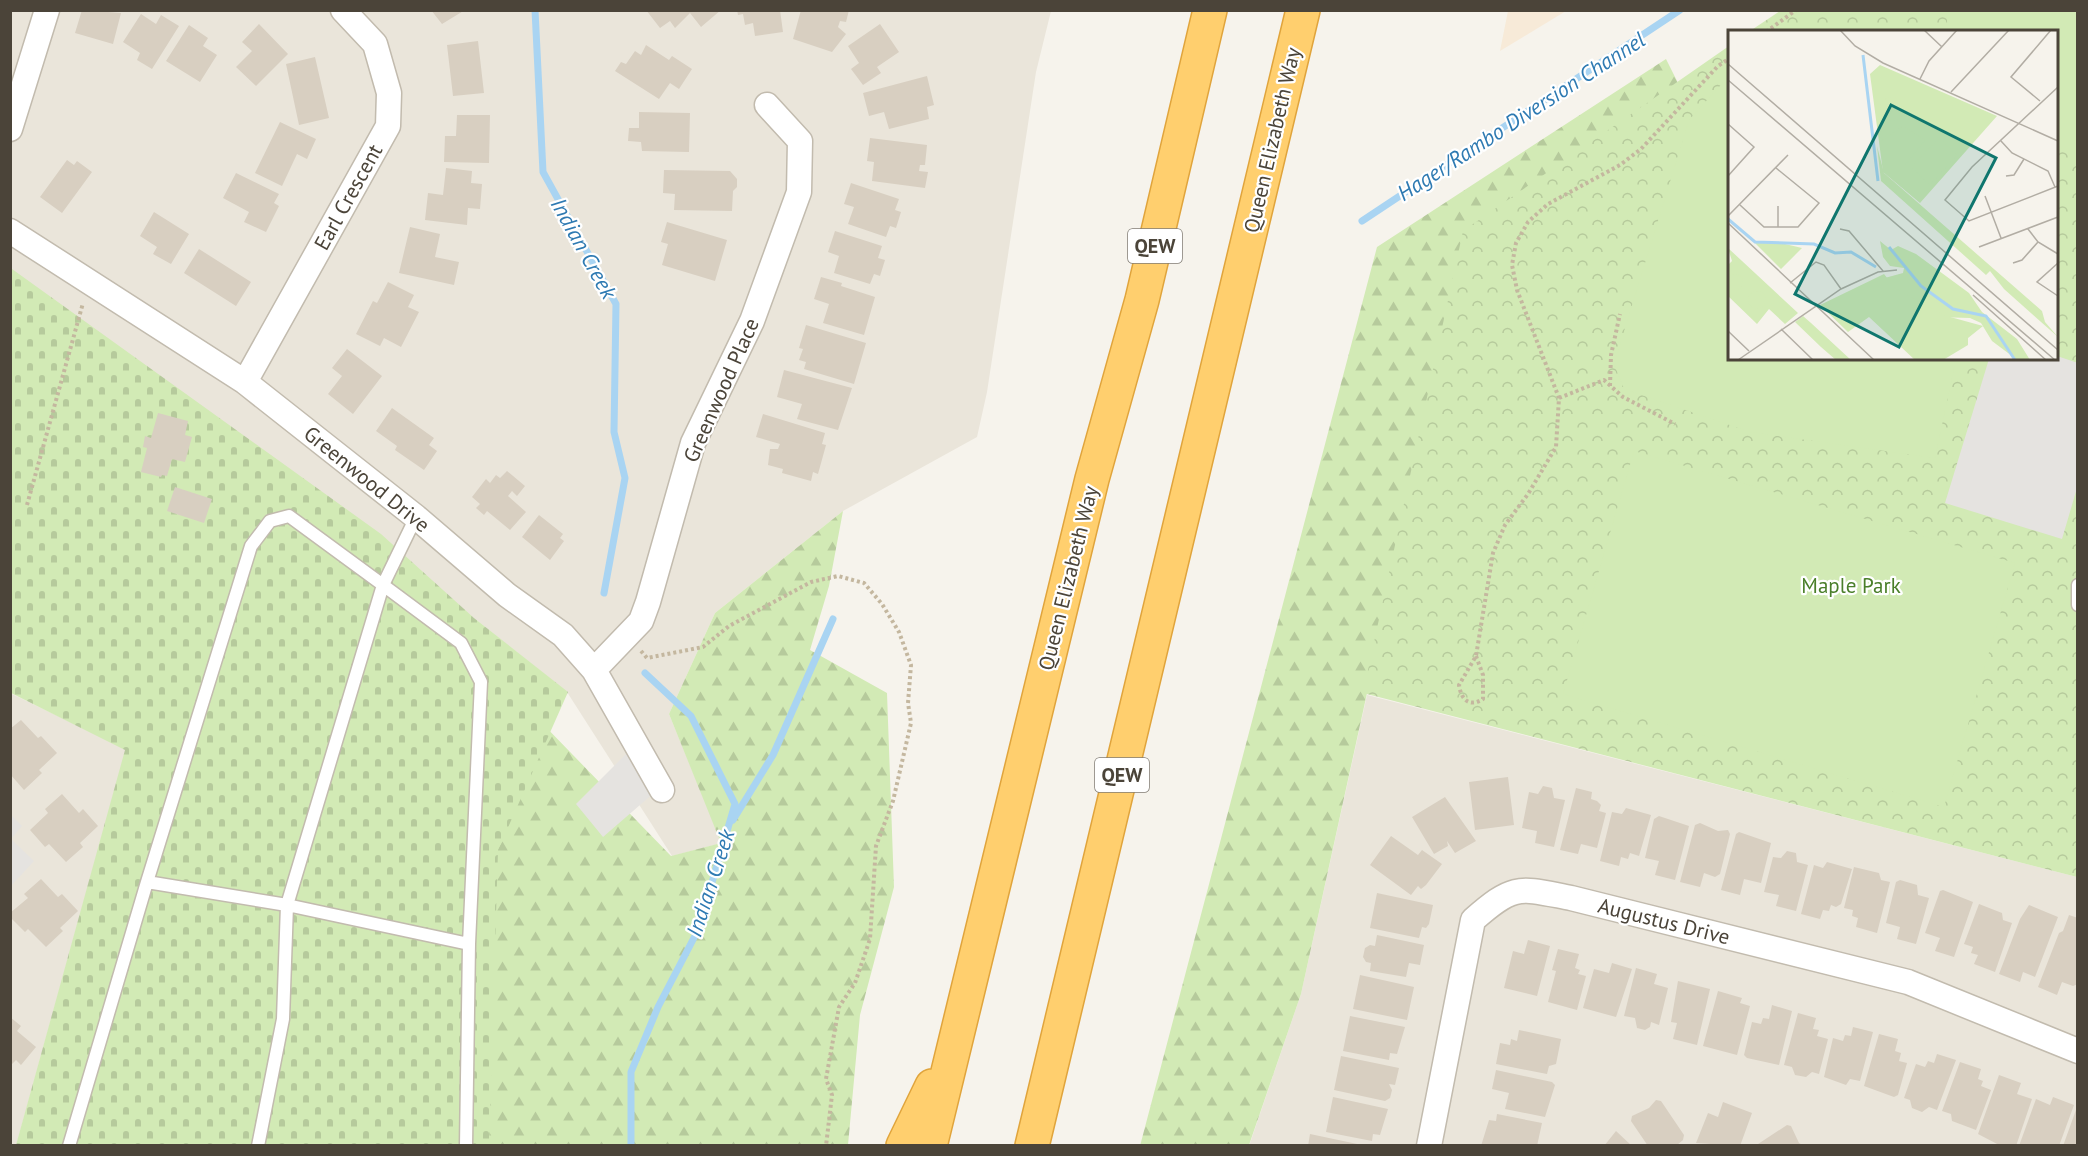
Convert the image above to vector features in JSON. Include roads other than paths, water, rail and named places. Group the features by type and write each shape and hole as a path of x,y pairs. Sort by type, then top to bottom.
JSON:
{"highway":[{"name":"Queen Elizabeth Way","path":"930,1146 1092,479 1142,300 1210,10"},
{"name":"Queen Elizabeth Way","path":"1032,1146 1303,10"},
{"path":"903,1146 952,1048"}],"street":[{"path":"10,129 46,10"},
{"name":"Earl Crescent","path":"244,382 388,126 389,93 375,44 343,10"},
{"name":"Greenwood Place","path":"594,670 641,621 693,443 753,321 799,192 800,141 767,105"},
{"name":"Greenwood Drive","path":"10,231 244,382 416,517 507,595 563,635 594,670 662,790"},
{"name":"Augustus Drive","path":"1429,1146 1473,920 1500,896 1524,889 1571,898 1908,982 2078,1051"}],"lane":[{"path":"69,1146 147,882 251,546 270,521 289,516 461,643 481,682 469,944 466,1146"},
{"path":"258,1146 283,1019 286,905 383,585 416,517"},
{"path":"2078,585 2078,605"},
{"path":"147,882 286,905 469,944"}],"waterway":[{"name":"Indian Creek","path":"535,10 543,172 616,304 614,432 625,478 604,593"},
{"name":"Hager/Rambo Diversion Channel","path":"1362,221 1680,10"},
{"name":"Hager/Rambo Diversion Channel","path":"733,820 773,755 833,619"},
{"name":"Indian Creek","path":"631,1146 631,1072 658,1007 698,930 735,804 691,716 645,673"}],"park label":[{"name":"Maple Park","path":"1851,585"}]}
